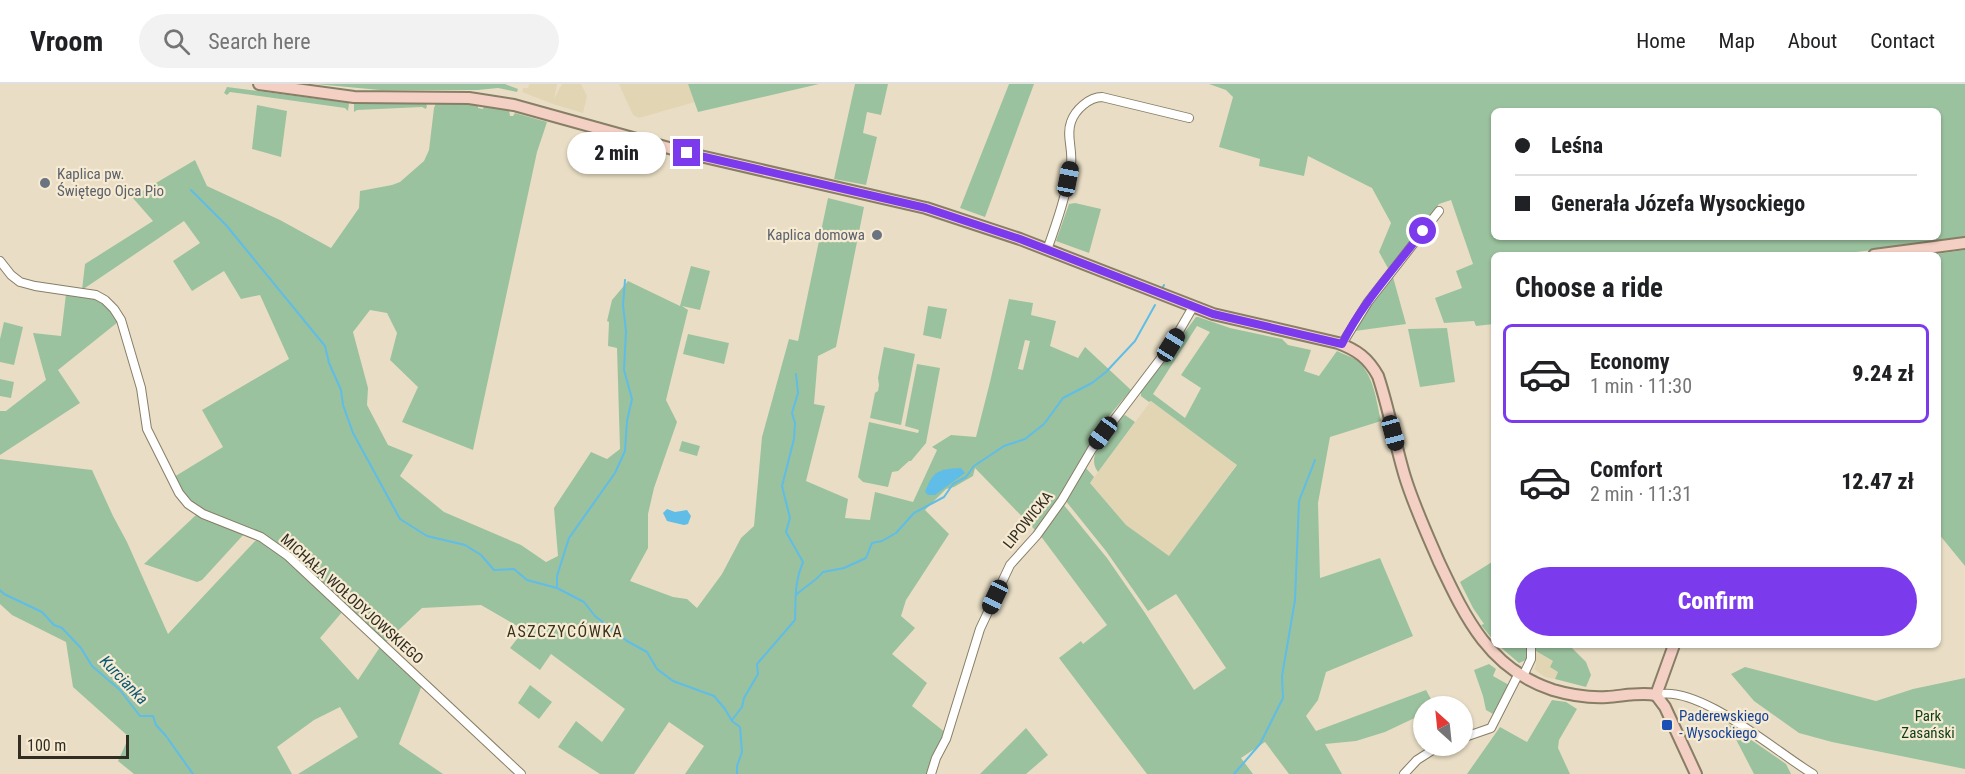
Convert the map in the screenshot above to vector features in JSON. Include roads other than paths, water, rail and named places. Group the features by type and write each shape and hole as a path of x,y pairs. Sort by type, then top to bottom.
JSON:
{"street":[{"path":"258,84 354,97 491,100 687,153 926,208 1047,250 1192,307 1236,321 1342,344 1363,355 1378,376 1411,495 1422,524 1461,608 1477,635 1488,648 1521,675 1551,689 1572,694 1605,697 1645,693 1656,695 1665,692 1702,702 1726,715 1813,774"},
{"path":"1047,250 1066,194 1071,164 1070,123 1083,105 1096,97 1102,97 1189,118"},
{"path":"1342,344 1368,302 1439,211"},
{"path":"1897,252 1965,243"},
{"name":"MICHAŁA WOŁODYJOWSKIEGO","path":"0,261 20,282 96,295 105,300 117,315 125,333 141,388 147,429 184,499 203,514 261,537 288,556 521,774"},
{"name":"LIPOWICKA","path":"931,774 946,739 980,629 1010,565 1037,535 1062,500 1092,448 1171,345 1192,307"},
{"path":"1473,734 1491,728 1531,659 1531,648"},
{"path":"1656,695 1673,648"},
{"path":"1656,695 1665,707 1696,774"},
{"path":"1404,774 1423,756"}],"water":[{"path":"961,468 965,473 935,495 928,495 925,492 937,472"},
{"path":"667,509 675,512 687,510 691,516 688,524 667,521 663,513"}],"waterway":[{"path":"191,190 226,225 325,346 353,433 400,519 427,536 465,545 481,555 494,570 514,569 527,580 557,588 584,602 595,616 627,641 647,652 657,669 673,681 714,696 732,721 740,727 742,752 737,774"},
{"path":"557,586 557,576 569,538 615,473 625,451 627,421 632,399 624,370 625,280"},
{"path":"796,595 823,572 844,568 866,558 872,543 882,541 896,533 914,513 944,497 953,484 966,477 974,466 1004,446 1025,439 1044,424 1063,398 1092,383 1106,372 1135,341 1155,305"},
{"path":"732,720 742,707 744,698 758,674 757,664 795,620 797,584 803,562 786,532 790,518 782,486 794,439 795,423 792,413 798,393 796,374"},
{"path":"1234,774 1260,744 1283,698 1282,676 1295,600 1299,501 1315,460"},
{"name":"Kurcianka","path":"0,590 42,612 54,625 62,628 81,648 92,666 120,690 140,716 153,716 156,725 193,774"}],"place":[{"name":"Kaplica pw. Świętego Ojca Pio","path":"45,183"},
{"name":"Kaplica domowa","path":"877,235"},
{"name":"Paderewskiego - Wysockiego","path":"1667,725"}],"district":[{"name":"ASZCZYCÓWKA","path":"565,631"}],"park label":[{"name":"Park Zasański","path":"1928,724"}]}
